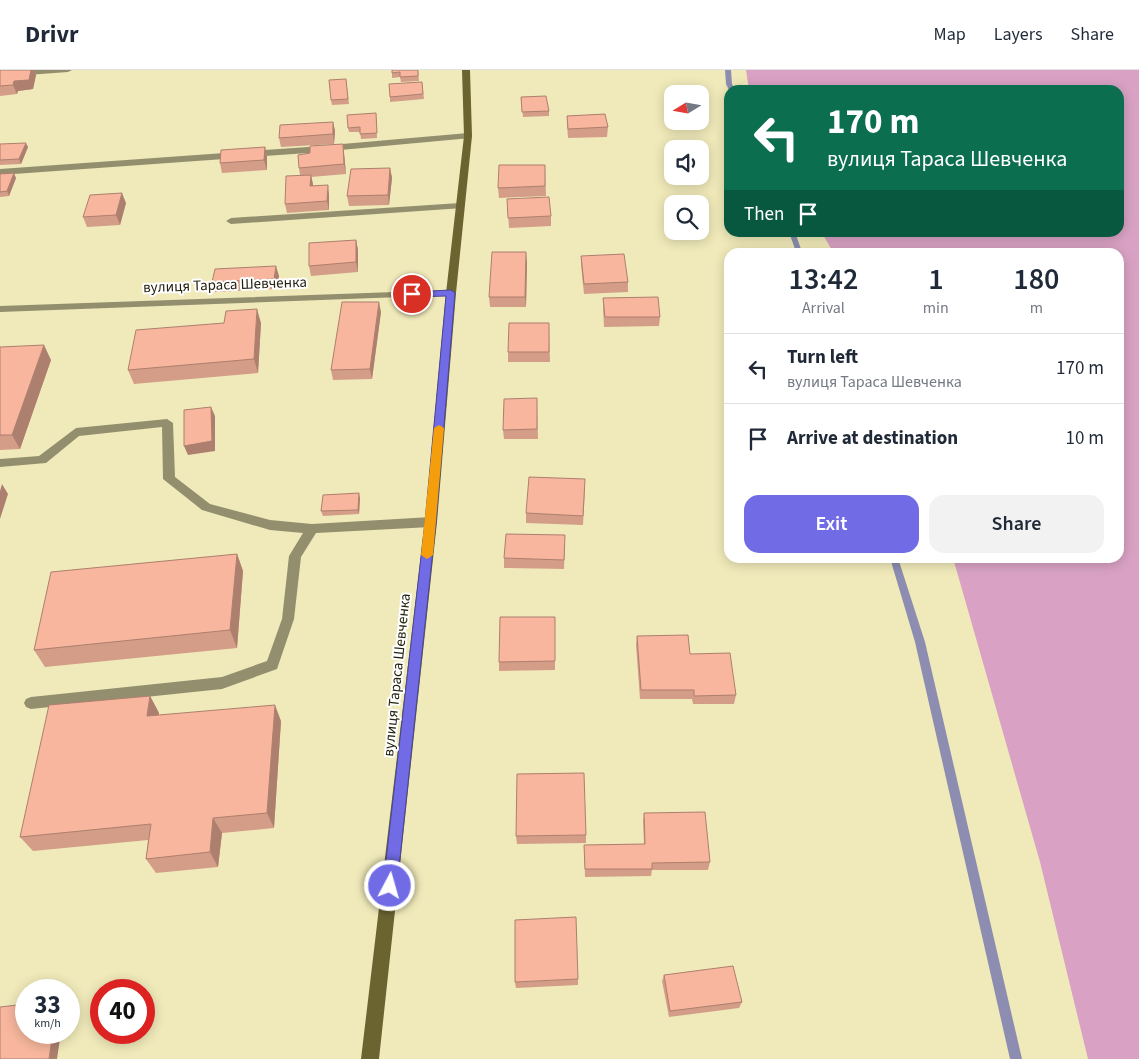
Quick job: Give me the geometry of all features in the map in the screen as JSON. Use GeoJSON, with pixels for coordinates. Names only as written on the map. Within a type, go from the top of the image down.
{"type":"FeatureCollection","features":[{"type":"Feature","properties":{"kind":"street"},"geometry":{"type":"LineString","coordinates":[[0,75],[68,70]]}},
{"type":"Feature","properties":{"kind":"street","name":"вулиця Тараса Шевченка"},"geometry":{"type":"LineString","coordinates":[[370,1059],[431,522],[451,293],[468,136],[466,70]]}},
{"type":"Feature","properties":{"kind":"street"},"geometry":{"type":"LineString","coordinates":[[0,172],[308,150],[468,136]]}},
{"type":"Feature","properties":{"kind":"street"},"geometry":{"type":"LineString","coordinates":[[231,220],[460,206]]}},
{"type":"Feature","properties":{"kind":"street","name":"вулиця Тараса Шевченка"},"geometry":{"type":"LineString","coordinates":[[0,309],[451,293]]}},
{"type":"Feature","properties":{"kind":"street"},"geometry":{"type":"LineString","coordinates":[[0,463],[42,460],[76,432],[167,423],[169,479],[206,507],[270,526],[312,529],[431,522]]}},
{"type":"Feature","properties":{"kind":"street"},"geometry":{"type":"LineString","coordinates":[[31,703],[222,683],[272,665],[288,619],[295,556],[312,529]]}},
{"type":"Feature","properties":{"kind":"shaded area"},"geometry":{"type":"Polygon","coordinates":[[[746,70],[1139,70],[1139,1059],[1088,1059],[1040,862],[954,563],[1124,563],[1124,248],[831,248],[824,237],[1124,237],[1124,85],[748,85],[746,70]]]}},
{"type":"Feature","properties":{"kind":"building"},"geometry":{"type":"Polygon","coordinates":[[[0,70],[31,70],[29,80],[14,81],[13,85],[0,86],[0,70]]]}},
{"type":"Feature","properties":{"kind":"building"},"geometry":{"type":"Polygon","coordinates":[[[392,70],[418,70],[418,76],[400,77],[400,72],[392,73],[392,70]]]}},
{"type":"Feature","properties":{"kind":"building"},"geometry":{"type":"Polygon","coordinates":[[[346,79],[348,99],[331,100],[329,80],[346,79]]]}},
{"type":"Feature","properties":{"kind":"building"},"geometry":{"type":"Polygon","coordinates":[[[422,82],[423,94],[390,97],[389,84],[422,82]]]}},
{"type":"Feature","properties":{"kind":"building"},"geometry":{"type":"Polygon","coordinates":[[[546,96],[549,111],[522,112],[521,97],[546,96]]]}},
{"type":"Feature","properties":{"kind":"building"},"geometry":{"type":"Polygon","coordinates":[[[376,113],[377,133],[360,134],[360,127],[348,128],[347,115],[376,113]]]}},
{"type":"Feature","properties":{"kind":"building"},"geometry":{"type":"Polygon","coordinates":[[[605,114],[608,127],[568,129],[567,116],[605,114]]]}},
{"type":"Feature","properties":{"kind":"building"},"geometry":{"type":"Polygon","coordinates":[[[333,122],[333,134],[279,138],[280,125],[333,122]]]}},
{"type":"Feature","properties":{"kind":"building"},"geometry":{"type":"Polygon","coordinates":[[[26,143],[19,159],[0,160],[0,144],[26,143]]]}},
{"type":"Feature","properties":{"kind":"building"},"geometry":{"type":"Polygon","coordinates":[[[343,144],[344,164],[299,168],[298,155],[310,153],[310,146],[343,144]]]}},
{"type":"Feature","properties":{"kind":"building"},"geometry":{"type":"Polygon","coordinates":[[[265,147],[264,160],[220,163],[221,150],[265,147]]]}},
{"type":"Feature","properties":{"kind":"building"},"geometry":{"type":"Polygon","coordinates":[[[499,165],[545,165],[545,186],[498,188],[499,165]]]}},
{"type":"Feature","properties":{"kind":"building"},"geometry":{"type":"Polygon","coordinates":[[[390,168],[388,195],[347,196],[351,169],[390,168]]]}},
{"type":"Feature","properties":{"kind":"building"},"geometry":{"type":"Polygon","coordinates":[[[14,173],[7,191],[0,192],[0,174],[14,173]]]}},
{"type":"Feature","properties":{"kind":"building"},"geometry":{"type":"Polygon","coordinates":[[[311,175],[310,186],[328,185],[327,201],[285,204],[286,176],[311,175]]]}},
{"type":"Feature","properties":{"kind":"building"},"geometry":{"type":"Polygon","coordinates":[[[122,193],[116,215],[83,217],[90,195],[122,193]]]}},
{"type":"Feature","properties":{"kind":"building"},"geometry":{"type":"Polygon","coordinates":[[[549,197],[551,216],[508,218],[507,199],[549,197]]]}},
{"type":"Feature","properties":{"kind":"building"},"geometry":{"type":"Polygon","coordinates":[[[356,240],[356,262],[309,266],[309,243],[356,240]]]}},
{"type":"Feature","properties":{"kind":"building"},"geometry":{"type":"Polygon","coordinates":[[[492,252],[526,252],[525,297],[489,297],[492,252]]]}},
{"type":"Feature","properties":{"kind":"building"},"geometry":{"type":"Polygon","coordinates":[[[624,254],[628,282],[584,284],[581,256],[624,254]]]}},
{"type":"Feature","properties":{"kind":"building"},"geometry":{"type":"Polygon","coordinates":[[[276,266],[274,279],[212,282],[215,269],[276,266]]]}},
{"type":"Feature","properties":{"kind":"building"},"geometry":{"type":"Polygon","coordinates":[[[658,297],[660,317],[605,317],[603,298],[658,297]]]}},
{"type":"Feature","properties":{"kind":"building"},"geometry":{"type":"Polygon","coordinates":[[[342,302],[379,302],[370,369],[331,370],[342,302]]]}},
{"type":"Feature","properties":{"kind":"building"},"geometry":{"type":"Polygon","coordinates":[[[257,309],[254,359],[128,370],[136,330],[224,323],[226,311],[257,309]]]}},
{"type":"Feature","properties":{"kind":"building"},"geometry":{"type":"Polygon","coordinates":[[[509,323],[549,323],[549,352],[508,352],[509,323]]]}},
{"type":"Feature","properties":{"kind":"building"},"geometry":{"type":"Polygon","coordinates":[[[44,345],[12,435],[0,435],[0,347],[44,345]]]}},
{"type":"Feature","properties":{"kind":"building"},"geometry":{"type":"Polygon","coordinates":[[[537,398],[537,429],[503,430],[504,399],[537,398]]]}},
{"type":"Feature","properties":{"kind":"building"},"geometry":{"type":"Polygon","coordinates":[[[211,407],[212,441],[184,446],[184,410],[211,407]]]}},
{"type":"Feature","properties":{"kind":"building"},"geometry":{"type":"Polygon","coordinates":[[[529,477],[585,479],[583,516],[526,513],[529,477]]]}},
{"type":"Feature","properties":{"kind":"building"},"geometry":{"type":"Polygon","coordinates":[[[359,493],[358,510],[321,511],[323,495],[359,493]]]}},
{"type":"Feature","properties":{"kind":"building"},"geometry":{"type":"Polygon","coordinates":[[[506,534],[565,535],[564,560],[504,558],[506,534]]]}},
{"type":"Feature","properties":{"kind":"building"},"geometry":{"type":"Polygon","coordinates":[[[237,554],[230,630],[34,650],[51,572],[237,554]]]}},
{"type":"Feature","properties":{"kind":"building"},"geometry":{"type":"Polygon","coordinates":[[[500,617],[555,617],[555,661],[499,662],[500,617]]]}},
{"type":"Feature","properties":{"kind":"building"},"geometry":{"type":"Polygon","coordinates":[[[688,635],[690,654],[730,653],[736,695],[694,696],[694,690],[641,690],[637,636],[688,635]]]}},
{"type":"Feature","properties":{"kind":"building"},"geometry":{"type":"Polygon","coordinates":[[[150,696],[147,716],[275,705],[267,813],[213,818],[210,852],[146,859],[151,824],[20,837],[49,705],[150,696]]]}},
{"type":"Feature","properties":{"kind":"building"},"geometry":{"type":"Polygon","coordinates":[[[584,773],[586,835],[516,836],[517,774],[584,773]]]}},
{"type":"Feature","properties":{"kind":"building"},"geometry":{"type":"Polygon","coordinates":[[[705,812],[710,862],[652,863],[652,869],[585,869],[584,845],[645,844],[644,813],[705,812]]]}},
{"type":"Feature","properties":{"kind":"building"},"geometry":{"type":"Polygon","coordinates":[[[576,917],[578,979],[515,982],[515,920],[576,917]]]}},
{"type":"Feature","properties":{"kind":"building"},"geometry":{"type":"Polygon","coordinates":[[[733,966],[742,1002],[670,1011],[664,975],[733,966]]]}},
{"type":"Feature","properties":{"kind":"building"},"geometry":{"type":"Polygon","coordinates":[[[15,1005],[15,1044],[51,1044],[49,1059],[0,1059],[0,1007],[15,1005]]]}},
{"type":"Feature","properties":{"kind":"waterway"},"geometry":{"type":"LineString","coordinates":[[728,70],[730,85]]}},
{"type":"Feature","properties":{"kind":"waterway"},"geometry":{"type":"LineString","coordinates":[[794,237],[798,248]]}},
{"type":"Feature","properties":{"kind":"waterway"},"geometry":{"type":"LineString","coordinates":[[896,563],[920,642],[1016,1059]]}},
{"type":"Feature","properties":{"kind":"slow traffic"},"geometry":{"type":"LineString","coordinates":[[427,555],[439,428]]}},
{"type":"Feature","properties":{"kind":"route"},"geometry":{"type":"LineString","coordinates":[[390,886],[431,522],[451,293],[412,294]]}}]}
